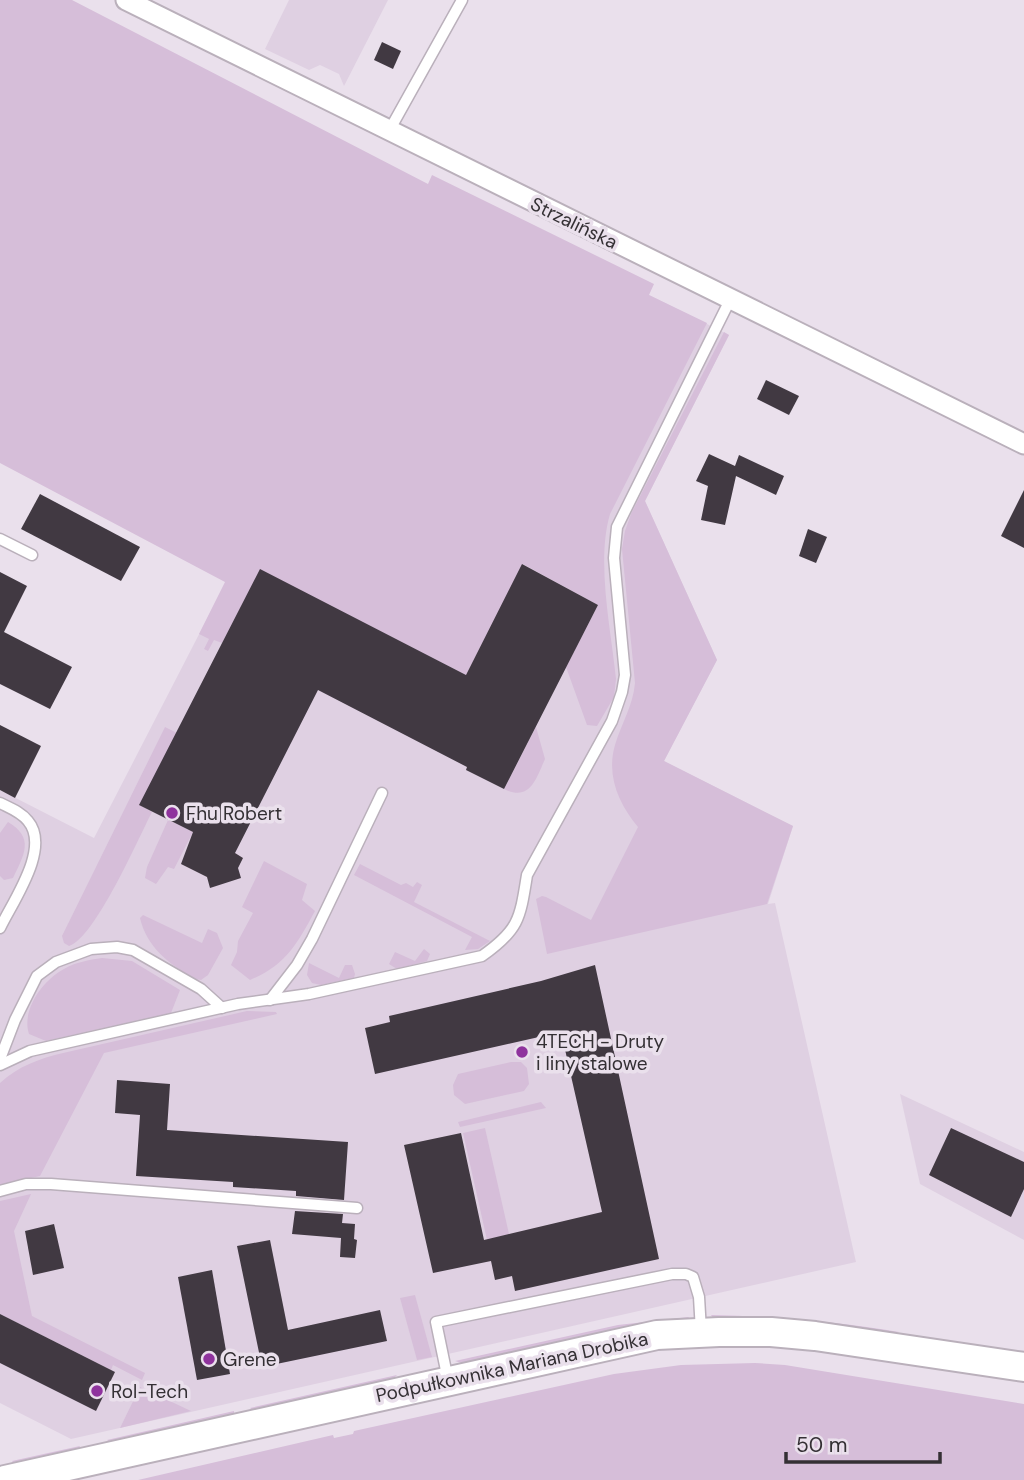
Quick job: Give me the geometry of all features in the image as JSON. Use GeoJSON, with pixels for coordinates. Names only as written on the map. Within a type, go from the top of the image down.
{"type":"FeatureCollection","features":[{"type":"Feature","properties":{"kind":"main road","name":"Podpułkownika Mariana Drobika"},"geometry":{"type":"LineString","coordinates":[[5,1480],[657,1335],[771,1332],[1024,1367]]}},
{"type":"Feature","properties":{"kind":"street","name":"Strzalińska"},"geometry":{"type":"LineString","coordinates":[[126,0],[1024,444]]}},
{"type":"Feature","properties":{"kind":"lane"},"geometry":{"type":"LineString","coordinates":[[389,131],[462,0]]}},
{"type":"Feature","properties":{"kind":"lane"},"geometry":{"type":"LineString","coordinates":[[0,1065],[30,1051],[222,1008],[309,994],[482,956],[505,941],[516,927],[527,875],[612,721],[622,692],[625,675],[614,558],[617,527],[730,300]]}},
{"type":"Feature","properties":{"kind":"lane"},"geometry":{"type":"LineString","coordinates":[[0,540],[32,555]]}},
{"type":"Feature","properties":{"kind":"lane"},"geometry":{"type":"LineString","coordinates":[[270,1000],[297,965],[312,939],[382,793]]}},
{"type":"Feature","properties":{"kind":"lane"},"geometry":{"type":"LineString","coordinates":[[0,803],[23,815],[30,823],[37,846],[0,928]]}},
{"type":"Feature","properties":{"kind":"lane"},"geometry":{"type":"LineString","coordinates":[[0,1059],[15,1020],[37,976],[56,962],[91,949],[117,947],[133,950],[201,989],[222,1008]]}},
{"type":"Feature","properties":{"kind":"lane"},"geometry":{"type":"LineString","coordinates":[[0,1191],[26,1184],[51,1184],[357,1208]]}},
{"type":"Feature","properties":{"kind":"lane"},"geometry":{"type":"LineString","coordinates":[[449,1380],[436,1322],[672,1274],[693,1277],[699,1297],[701,1332]]}},
{"type":"Feature","properties":{"kind":"shaded area"},"geometry":{"type":"Polygon","coordinates":[[[0,0],[72,0],[428,184],[432,175],[654,284],[649,295],[707,323],[610,514],[604,574],[616,679],[614,697],[597,726],[587,725],[566,667],[598,605],[523,564],[466,675],[260,570],[222,643],[214,640],[208,651],[204,649],[209,639],[199,634],[225,582],[0,463],[0,0]]]}},
{"type":"Feature","properties":{"kind":"shaded area"},"geometry":{"type":"Polygon","coordinates":[[[289,0],[388,0],[344,86],[339,74],[320,65],[309,70],[265,49],[289,0]]]}},
{"type":"Feature","properties":{"kind":"shaded area"},"geometry":{"type":"Polygon","coordinates":[[[649,295],[729,335],[645,501],[717,660],[664,761],[793,826],[768,904],[775,903],[856,1262],[71,1439],[0,1403],[0,790],[94,838],[243,549],[649,295]]]}},
{"type":"Feature","properties":{"kind":"shaded area"},"geometry":{"type":"Polygon","coordinates":[[[724,332],[729,335],[645,501],[717,660],[664,761],[793,826],[767,904],[547,954],[536,899],[546,897],[591,920],[638,827],[620,799],[612,768],[615,745],[635,683],[622,549],[625,531],[631,514],[724,332]]]}},
{"type":"Feature","properties":{"kind":"shaded area"},"geometry":{"type":"Polygon","coordinates":[[[165,727],[177,733],[140,805],[152,812],[103,907],[79,939],[69,946],[64,943],[62,936],[165,727]]]}},
{"type":"Feature","properties":{"kind":"shaded area"},"geometry":{"type":"Polygon","coordinates":[[[536,727],[545,759],[538,774],[531,786],[520,793],[504,789],[536,727]]]}},
{"type":"Feature","properties":{"kind":"shaded area"},"geometry":{"type":"Polygon","coordinates":[[[168,820],[193,832],[174,869],[168,867],[156,884],[145,878],[147,867],[168,820]]]}},
{"type":"Feature","properties":{"kind":"shaded area"},"geometry":{"type":"Polygon","coordinates":[[[8,822],[22,834],[25,847],[13,878],[4,880],[0,876],[0,833],[8,822]]]}},
{"type":"Feature","properties":{"kind":"shaded area"},"geometry":{"type":"Polygon","coordinates":[[[264,861],[307,884],[302,900],[315,911],[282,960],[250,980],[231,965],[237,952],[238,941],[253,913],[242,907],[264,861]]]}},
{"type":"Feature","properties":{"kind":"shaded area"},"geometry":{"type":"Polygon","coordinates":[[[360,864],[401,885],[406,883],[413,887],[417,882],[422,885],[414,902],[490,941],[478,949],[465,950],[472,937],[354,875],[360,864]]]}},
{"type":"Feature","properties":{"kind":"shaded area"},"geometry":{"type":"Polygon","coordinates":[[[143,915],[202,943],[208,929],[217,933],[223,948],[208,975],[201,980],[196,979],[161,954],[143,929],[140,918],[143,915]]]}},
{"type":"Feature","properties":{"kind":"shaded area"},"geometry":{"type":"Polygon","coordinates":[[[424,949],[430,954],[427,961],[397,969],[389,964],[395,952],[415,961],[424,949]]]}},
{"type":"Feature","properties":{"kind":"shaded area"},"geometry":{"type":"Polygon","coordinates":[[[102,958],[132,961],[180,990],[171,1013],[46,1041],[29,1034],[27,1025],[31,1006],[49,980],[73,965],[102,958]]]}},
{"type":"Feature","properties":{"kind":"shaded area"},"geometry":{"type":"Polygon","coordinates":[[[309,963],[339,978],[345,965],[352,965],[354,978],[321,985],[312,983],[307,975],[309,963]]]}},
{"type":"Feature","properties":{"kind":"shaded area"},"geometry":{"type":"Polygon","coordinates":[[[247,1011],[277,1014],[104,1053],[40,1176],[0,1185],[0,1083],[14,1072],[54,1055],[247,1011]]]}},
{"type":"Feature","properties":{"kind":"shaded area"},"geometry":{"type":"Polygon","coordinates":[[[521,1062],[527,1068],[529,1084],[524,1091],[465,1104],[454,1095],[453,1085],[458,1074],[521,1062]]]}},
{"type":"Feature","properties":{"kind":"shaded area"},"geometry":{"type":"Polygon","coordinates":[[[900,1094],[1024,1152],[1024,1240],[920,1184],[900,1094]]]}},
{"type":"Feature","properties":{"kind":"shaded area"},"geometry":{"type":"Polygon","coordinates":[[[541,1102],[546,1108],[460,1127],[458,1122],[541,1102]]]}},
{"type":"Feature","properties":{"kind":"shaded area"},"geometry":{"type":"Polygon","coordinates":[[[485,1128],[509,1234],[487,1240],[463,1133],[485,1128]]]}},
{"type":"Feature","properties":{"kind":"shaded area"},"geometry":{"type":"Polygon","coordinates":[[[31,1194],[14,1231],[32,1316],[145,1373],[142,1380],[113,1365],[111,1370],[0,1314],[0,1201],[31,1194]]]}},
{"type":"Feature","properties":{"kind":"shaded area"},"geometry":{"type":"Polygon","coordinates":[[[415,1295],[432,1357],[417,1360],[400,1298],[415,1295]]]}},
{"type":"Feature","properties":{"kind":"shaded area"},"geometry":{"type":"Polygon","coordinates":[[[711,1315],[805,1320],[899,1332],[890,1334],[714,1319],[711,1315]]]}},
{"type":"Feature","properties":{"kind":"shaded area"},"geometry":{"type":"Polygon","coordinates":[[[689,1317],[686,1321],[468,1365],[455,1361],[618,1325],[689,1317]]]}},
{"type":"Feature","properties":{"kind":"shaded area"},"geometry":{"type":"Polygon","coordinates":[[[681,1365],[785,1365],[1024,1404],[1024,1480],[138,1480],[614,1374],[681,1365]]]}},
{"type":"Feature","properties":{"kind":"shaded area"},"geometry":{"type":"Polygon","coordinates":[[[397,1375],[393,1379],[255,1412],[250,1408],[397,1375]]]}},
{"type":"Feature","properties":{"kind":"shaded area"},"geometry":{"type":"Polygon","coordinates":[[[140,1387],[191,1411],[120,1428],[140,1387]]]}},
{"type":"Feature","properties":{"kind":"shaded area"},"geometry":{"type":"Polygon","coordinates":[[[234,1411],[234,1417],[110,1442],[107,1440],[234,1411]]]}},
{"type":"Feature","properties":{"kind":"shaded area"},"geometry":{"type":"Polygon","coordinates":[[[80,1446],[78,1450],[15,1465],[12,1461],[80,1446]]]}},
{"type":"Feature","properties":{"kind":"building"},"geometry":{"type":"Polygon","coordinates":[[[382,42],[401,51],[393,69],[374,60],[382,42]]]}},
{"type":"Feature","properties":{"kind":"building"},"geometry":{"type":"Polygon","coordinates":[[[766,380],[799,396],[789,415],[757,399],[766,380]]]}},
{"type":"Feature","properties":{"kind":"building"},"geometry":{"type":"Polygon","coordinates":[[[709,454],[735,466],[739,455],[784,476],[776,495],[736,476],[725,525],[701,520],[708,486],[696,481],[709,454]]]}},
{"type":"Feature","properties":{"kind":"building"},"geometry":{"type":"Polygon","coordinates":[[[1024,490],[1024,548],[1001,536],[1024,490]]]}},
{"type":"Feature","properties":{"kind":"building"},"geometry":{"type":"Polygon","coordinates":[[[40,494],[140,547],[121,581],[21,529],[40,494]]]}},
{"type":"Feature","properties":{"kind":"building"},"geometry":{"type":"Polygon","coordinates":[[[808,529],[827,537],[816,563],[799,556],[808,529]]]}},
{"type":"Feature","properties":{"kind":"building"},"geometry":{"type":"Polygon","coordinates":[[[522,564],[598,605],[504,789],[318,690],[235,853],[243,858],[238,868],[241,878],[210,888],[207,877],[181,864],[193,832],[139,805],[260,569],[466,675],[522,564]]]}},
{"type":"Feature","properties":{"kind":"building"},"geometry":{"type":"Polygon","coordinates":[[[0,572],[27,586],[4,632],[72,667],[50,709],[0,684],[0,572]]]}},
{"type":"Feature","properties":{"kind":"building"},"geometry":{"type":"Polygon","coordinates":[[[0,725],[41,746],[15,798],[0,790],[0,725]]]}},
{"type":"Feature","properties":{"kind":"building"},"geometry":{"type":"Polygon","coordinates":[[[595,965],[659,1259],[515,1291],[512,1276],[495,1280],[491,1261],[433,1273],[404,1145],[461,1133],[484,1240],[602,1212],[561,1032],[375,1074],[365,1028],[390,1022],[389,1016],[541,981],[595,965]]]}},
{"type":"Feature","properties":{"kind":"building"},"geometry":{"type":"Polygon","coordinates":[[[117,1080],[170,1084],[167,1130],[348,1142],[344,1200],[296,1196],[296,1191],[233,1187],[233,1182],[136,1176],[140,1115],[115,1113],[117,1080]]]}},
{"type":"Feature","properties":{"kind":"building"},"geometry":{"type":"Polygon","coordinates":[[[951,1128],[1024,1162],[1024,1189],[1011,1217],[929,1175],[951,1128]]]}},
{"type":"Feature","properties":{"kind":"building"},"geometry":{"type":"Polygon","coordinates":[[[295,1211],[343,1214],[342,1223],[355,1224],[355,1258],[340,1257],[341,1238],[292,1234],[295,1211]]]}},
{"type":"Feature","properties":{"kind":"building"},"geometry":{"type":"Polygon","coordinates":[[[54,1224],[64,1268],[33,1275],[25,1231],[54,1224]]]}},
{"type":"Feature","properties":{"kind":"building"},"geometry":{"type":"Polygon","coordinates":[[[270,1240],[288,1330],[380,1310],[387,1341],[262,1367],[237,1246],[270,1240]]]}},
{"type":"Feature","properties":{"kind":"building"},"geometry":{"type":"Polygon","coordinates":[[[212,1270],[230,1374],[197,1380],[178,1277],[212,1270]]]}},
{"type":"Feature","properties":{"kind":"building"},"geometry":{"type":"Polygon","coordinates":[[[0,1314],[115,1372],[96,1411],[0,1363],[0,1314]]]}},
{"type":"Feature","properties":{"kind":"place","name":"Fhu Robert"},"geometry":{"type":"Point","coordinates":[172,813]}},
{"type":"Feature","properties":{"kind":"place","name":"4TECH - Druty i liny stalowe"},"geometry":{"type":"Point","coordinates":[522,1052]}},
{"type":"Feature","properties":{"kind":"place","name":"Grene"},"geometry":{"type":"Point","coordinates":[209,1359]}},
{"type":"Feature","properties":{"kind":"place","name":"Rol-Tech"},"geometry":{"type":"Point","coordinates":[97,1391]}}]}
